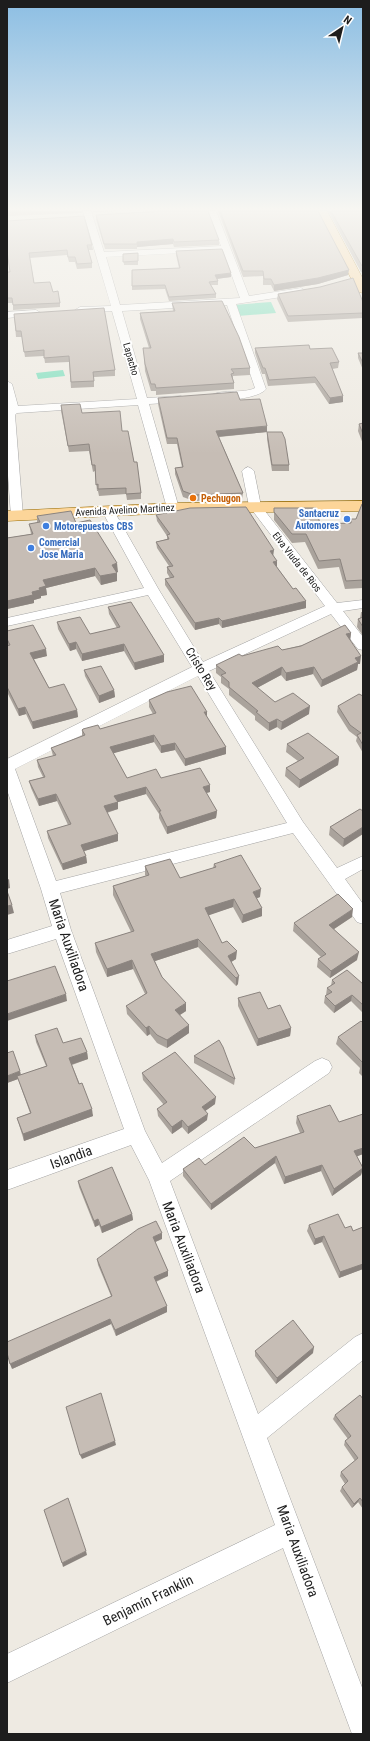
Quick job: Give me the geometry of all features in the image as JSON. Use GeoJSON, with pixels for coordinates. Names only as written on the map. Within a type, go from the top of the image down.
{"type":"FeatureCollection","features":[{"type":"Feature","properties":{"kind":"main road","name":"Avenida Avelino Martinez"},"geometry":{"type":"LineString","coordinates":[[12,516],[173,508],[363,506]]}},
{"type":"Feature","properties":{"kind":"street","name":"Lapacho"},"geometry":{"type":"LineString","coordinates":[[112,292],[173,508]]}},
{"type":"Feature","properties":{"kind":"street"},"geometry":{"type":"LineString","coordinates":[[242,292],[245,299]]}},
{"type":"Feature","properties":{"kind":"street"},"geometry":{"type":"LineString","coordinates":[[69,311],[230,302],[292,292]]}},
{"type":"Feature","properties":{"kind":"street"},"geometry":{"type":"LineString","coordinates":[[205,397],[252,394],[261,390],[230,302]]}},
{"type":"Feature","properties":{"kind":"street"},"geometry":{"type":"LineString","coordinates":[[7,315],[46,312]]}},
{"type":"Feature","properties":{"kind":"street"},"geometry":{"type":"LineString","coordinates":[[7,384],[14,410]]}},
{"type":"Feature","properties":{"kind":"street"},"geometry":{"type":"LineString","coordinates":[[12,516],[9,414],[14,410],[190,398]]}},
{"type":"Feature","properties":{"kind":"street","name":"Elva Viuda de Rios"},"geometry":{"type":"LineString","coordinates":[[248,471],[254,506],[363,646]]}},
{"type":"Feature","properties":{"kind":"street","name":"Cristo Rey"},"geometry":{"type":"LineString","coordinates":[[108,511],[152,590],[297,826],[335,876],[363,917]]}},
{"type":"Feature","properties":{"kind":"street"},"geometry":{"type":"LineString","coordinates":[[7,622],[152,590]]}},
{"type":"Feature","properties":{"kind":"street"},"geometry":{"type":"LineString","coordinates":[[7,767],[200,669],[333,608],[363,604]]}},
{"type":"Feature","properties":{"kind":"street","name":"Maria Auxiliadora"},"geometry":{"type":"LineString","coordinates":[[7,767],[50,889],[62,930],[136,1134],[158,1177],[363,1727]]}},
{"type":"Feature","properties":{"kind":"street"},"geometry":{"type":"LineString","coordinates":[[50,889],[297,826]]}},
{"type":"Feature","properties":{"kind":"street"},"geometry":{"type":"LineString","coordinates":[[335,876],[363,862]]}},
{"type":"Feature","properties":{"kind":"street"},"geometry":{"type":"LineString","coordinates":[[7,947],[62,930]]}},
{"type":"Feature","properties":{"kind":"street"},"geometry":{"type":"LineString","coordinates":[[158,1177],[322,1067]]}},
{"type":"Feature","properties":{"kind":"street","name":"Islandia"},"geometry":{"type":"LineString","coordinates":[[7,1180],[136,1134]]}},
{"type":"Feature","properties":{"kind":"street"},"geometry":{"type":"LineString","coordinates":[[254,1433],[363,1345]]}},
{"type":"Feature","properties":{"kind":"street","name":"Benjamín Franklin"},"geometry":{"type":"LineString","coordinates":[[7,1669],[290,1531]]}},
{"type":"Feature","properties":{"kind":"green space"},"geometry":{"type":"Polygon","coordinates":[[[271,302],[276,313],[238,316],[233,305],[271,302]]]}},
{"type":"Feature","properties":{"kind":"green space"},"geometry":{"type":"Polygon","coordinates":[[[63,370],[65,376],[38,379],[36,373],[63,370]]]}},
{"type":"Feature","properties":{"kind":"building"},"geometry":{"type":"Polygon","coordinates":[[[7,292],[58,292],[60,303],[13,305],[12,298],[7,298],[7,292]]]}},
{"type":"Feature","properties":{"kind":"building"},"geometry":{"type":"Polygon","coordinates":[[[167,292],[215,292],[216,294],[169,297],[167,292]]]}},
{"type":"Feature","properties":{"kind":"building"},"geometry":{"type":"Polygon","coordinates":[[[289,292],[359,292],[363,302],[363,313],[288,316],[278,294],[289,292]]]}},
{"type":"Feature","properties":{"kind":"building"},"geometry":{"type":"Polygon","coordinates":[[[222,301],[239,337],[250,368],[231,369],[234,373],[231,374],[234,383],[156,388],[155,384],[151,384],[145,364],[143,348],[151,348],[140,313],[175,311],[172,303],[222,301]]]}},
{"type":"Feature","properties":{"kind":"building"},"geometry":{"type":"Polygon","coordinates":[[[104,308],[115,370],[93,372],[94,381],[71,382],[69,356],[44,358],[44,350],[24,352],[21,331],[16,331],[14,314],[104,308]]]}},
{"type":"Feature","properties":{"kind":"building"},"geometry":{"type":"Polygon","coordinates":[[[309,345],[310,349],[332,348],[339,362],[330,363],[343,396],[330,398],[315,377],[269,380],[255,348],[309,345]]]}},
{"type":"Feature","properties":{"kind":"building"},"geometry":{"type":"Polygon","coordinates":[[[358,353],[363,353],[363,363],[358,353]]]}},
{"type":"Feature","properties":{"kind":"building"},"geometry":{"type":"Polygon","coordinates":[[[237,392],[240,400],[260,399],[267,426],[216,431],[243,493],[194,495],[183,491],[175,468],[183,467],[177,438],[167,438],[158,398],[237,392]]]}},
{"type":"Feature","properties":{"kind":"building"},"geometry":{"type":"Polygon","coordinates":[[[80,404],[82,413],[120,411],[122,431],[128,431],[134,462],[137,462],[141,493],[126,494],[126,488],[98,489],[98,484],[96,485],[95,465],[92,465],[89,444],[68,446],[61,405],[80,404]]]}},
{"type":"Feature","properties":{"kind":"building"},"geometry":{"type":"Polygon","coordinates":[[[363,423],[363,434],[359,424],[363,423]]]}},
{"type":"Feature","properties":{"kind":"building"},"geometry":{"type":"Polygon","coordinates":[[[267,432],[282,432],[285,439],[289,465],[272,465],[267,432]]]}},
{"type":"Feature","properties":{"kind":"building"},"geometry":{"type":"Polygon","coordinates":[[[362,504],[363,580],[346,581],[340,559],[319,561],[306,534],[292,534],[274,512],[274,508],[316,508],[320,524],[351,523],[351,519],[356,519],[362,504]]]}},
{"type":"Feature","properties":{"kind":"building"},"geometry":{"type":"Polygon","coordinates":[[[246,507],[274,550],[270,551],[277,561],[273,562],[293,589],[296,588],[306,601],[222,621],[219,618],[195,623],[165,579],[174,577],[167,567],[173,566],[156,542],[169,539],[167,535],[170,534],[156,515],[190,508],[246,507]]]}},
{"type":"Feature","properties":{"kind":"building"},"geometry":{"type":"Polygon","coordinates":[[[71,511],[76,523],[90,520],[117,563],[112,565],[117,573],[100,576],[95,568],[43,580],[46,586],[39,588],[40,590],[32,592],[33,595],[7,601],[7,538],[33,534],[29,524],[40,522],[37,516],[71,511]]]}},
{"type":"Feature","properties":{"kind":"building"},"geometry":{"type":"Polygon","coordinates":[[[131,602],[164,655],[134,663],[124,644],[82,654],[76,642],[69,644],[57,622],[80,617],[90,634],[120,627],[108,607],[131,602]]]}},
{"type":"Feature","properties":{"kind":"building"},"geometry":{"type":"Polygon","coordinates":[[[363,617],[363,627],[358,619],[363,617]]]}},
{"type":"Feature","properties":{"kind":"building"},"geometry":{"type":"Polygon","coordinates":[[[33,625],[46,649],[30,653],[49,688],[64,684],[77,710],[32,722],[25,707],[18,709],[7,687],[7,646],[10,645],[7,639],[7,631],[33,625]]]}},
{"type":"Feature","properties":{"kind":"building"},"geometry":{"type":"Polygon","coordinates":[[[345,625],[351,633],[346,634],[361,656],[355,658],[358,662],[322,680],[314,667],[286,673],[282,667],[252,683],[275,702],[293,693],[310,706],[282,722],[277,719],[269,723],[256,712],[258,711],[229,687],[229,682],[221,675],[226,673],[216,665],[239,654],[242,656],[278,646],[282,650],[301,646],[345,625]]]}},
{"type":"Feature","properties":{"kind":"building"},"geometry":{"type":"Polygon","coordinates":[[[101,666],[114,690],[99,696],[84,670],[101,666]]]}},
{"type":"Feature","properties":{"kind":"building"},"geometry":{"type":"Polygon","coordinates":[[[191,686],[207,712],[204,712],[226,747],[185,759],[175,743],[161,746],[154,735],[110,747],[127,778],[156,769],[161,778],[200,768],[210,785],[203,787],[217,811],[167,827],[159,811],[161,811],[146,787],[114,796],[118,802],[104,806],[118,834],[81,845],[86,856],[62,864],[47,831],[71,824],[56,794],[38,799],[29,781],[45,777],[37,760],[56,755],[51,748],[85,735],[82,730],[83,729],[98,725],[100,729],[156,713],[149,700],[167,692],[191,686]]]}},
{"type":"Feature","properties":{"kind":"building"},"geometry":{"type":"Polygon","coordinates":[[[359,694],[363,696],[363,745],[357,735],[361,733],[350,725],[338,706],[359,694]]]}},
{"type":"Feature","properties":{"kind":"building"},"geometry":{"type":"Polygon","coordinates":[[[308,733],[339,757],[300,780],[286,768],[304,758],[287,744],[308,733]]]}},
{"type":"Feature","properties":{"kind":"building"},"geometry":{"type":"Polygon","coordinates":[[[360,809],[363,811],[363,827],[344,839],[330,827],[360,809]]]}},
{"type":"Feature","properties":{"kind":"building"},"geometry":{"type":"Polygon","coordinates":[[[241,855],[261,889],[253,892],[262,908],[243,915],[234,899],[205,908],[222,943],[227,941],[237,951],[228,956],[239,976],[236,978],[198,939],[151,954],[162,977],[186,1003],[175,1010],[189,1025],[167,1040],[157,1035],[149,1026],[146,1028],[126,1006],[147,993],[132,960],[107,969],[95,943],[134,931],[113,886],[149,875],[145,866],[170,859],[180,878],[216,867],[214,864],[241,855]]]}},
{"type":"Feature","properties":{"kind":"building"},"geometry":{"type":"Polygon","coordinates":[[[7,891],[12,905],[7,906],[7,891]]]}},
{"type":"Feature","properties":{"kind":"building"},"geometry":{"type":"Polygon","coordinates":[[[338,894],[353,909],[329,925],[359,952],[331,971],[318,959],[326,954],[294,923],[338,894]]]}},
{"type":"Feature","properties":{"kind":"building"},"geometry":{"type":"Polygon","coordinates":[[[55,966],[66,994],[7,1014],[7,981],[55,966]]]}},
{"type":"Feature","properties":{"kind":"building"},"geometry":{"type":"Polygon","coordinates":[[[347,970],[363,984],[363,1005],[352,995],[335,1006],[325,996],[332,992],[327,988],[335,983],[332,980],[347,970]]]}},
{"type":"Feature","properties":{"kind":"building"},"geometry":{"type":"Polygon","coordinates":[[[260,992],[268,1009],[280,1005],[291,1028],[258,1039],[238,998],[260,992]]]}},
{"type":"Feature","properties":{"kind":"building"},"geometry":{"type":"Polygon","coordinates":[[[361,1021],[363,1023],[363,1063],[338,1037],[361,1021]]]}},
{"type":"Feature","properties":{"kind":"building"},"geometry":{"type":"Polygon","coordinates":[[[57,1028],[63,1043],[81,1038],[87,1052],[69,1058],[79,1084],[82,1083],[92,1109],[23,1134],[17,1118],[31,1113],[17,1076],[47,1066],[35,1035],[57,1028]]]}},
{"type":"Feature","properties":{"kind":"building"},"geometry":{"type":"Polygon","coordinates":[[[219,1040],[223,1047],[235,1079],[194,1056],[219,1040]]]}},
{"type":"Feature","properties":{"kind":"building"},"geometry":{"type":"Polygon","coordinates":[[[13,1051],[20,1071],[7,1076],[7,1053],[13,1051]]]}},
{"type":"Feature","properties":{"kind":"building"},"geometry":{"type":"Polygon","coordinates":[[[175,1052],[216,1097],[202,1107],[208,1114],[188,1127],[182,1120],[172,1127],[157,1109],[167,1102],[142,1073],[175,1052]]]}},
{"type":"Feature","properties":{"kind":"building"},"geometry":{"type":"Polygon","coordinates":[[[330,1105],[339,1122],[363,1114],[363,1148],[354,1151],[363,1168],[334,1189],[322,1165],[285,1177],[276,1156],[211,1204],[183,1169],[199,1158],[205,1165],[244,1137],[255,1148],[304,1132],[297,1116],[330,1105]]]}},
{"type":"Feature","properties":{"kind":"building"},"geometry":{"type":"Polygon","coordinates":[[[112,1167],[132,1214],[101,1227],[98,1219],[94,1221],[78,1181],[112,1167]]]}},
{"type":"Feature","properties":{"kind":"building"},"geometry":{"type":"Polygon","coordinates":[[[338,1214],[345,1228],[351,1226],[353,1231],[363,1227],[363,1264],[340,1272],[324,1236],[315,1239],[309,1225],[338,1214]]]}},
{"type":"Feature","properties":{"kind":"building"},"geometry":{"type":"Polygon","coordinates":[[[156,1221],[162,1233],[153,1237],[168,1271],[154,1277],[167,1306],[115,1330],[110,1319],[10,1364],[7,1353],[7,1342],[112,1296],[97,1259],[138,1229],[156,1221]]]}},
{"type":"Feature","properties":{"kind":"building"},"geometry":{"type":"Polygon","coordinates":[[[293,1320],[314,1347],[277,1378],[255,1351],[293,1320]]]}},
{"type":"Feature","properties":{"kind":"building"},"geometry":{"type":"Polygon","coordinates":[[[101,1393],[115,1441],[80,1455],[66,1407],[101,1393]]]}},
{"type":"Feature","properties":{"kind":"building"},"geometry":{"type":"Polygon","coordinates":[[[360,1395],[363,1399],[363,1502],[360,1498],[354,1504],[342,1487],[348,1481],[341,1472],[358,1458],[345,1441],[351,1436],[335,1415],[360,1395]]]}},
{"type":"Feature","properties":{"kind":"building"},"geometry":{"type":"Polygon","coordinates":[[[68,1498],[86,1551],[62,1563],[44,1510],[68,1498]]]}},
{"type":"Feature","properties":{"kind":"place","name":"Pechugon"},"geometry":{"type":"Point","coordinates":[193,498]}},
{"type":"Feature","properties":{"kind":"place","name":"Santacruz Automores"},"geometry":{"type":"Point","coordinates":[347,519]}},
{"type":"Feature","properties":{"kind":"place","name":"Motorepuestos CBS"},"geometry":{"type":"Point","coordinates":[46,526]}},
{"type":"Feature","properties":{"kind":"place","name":"Comercial Jose Maria"},"geometry":{"type":"Point","coordinates":[31,548]}}]}
